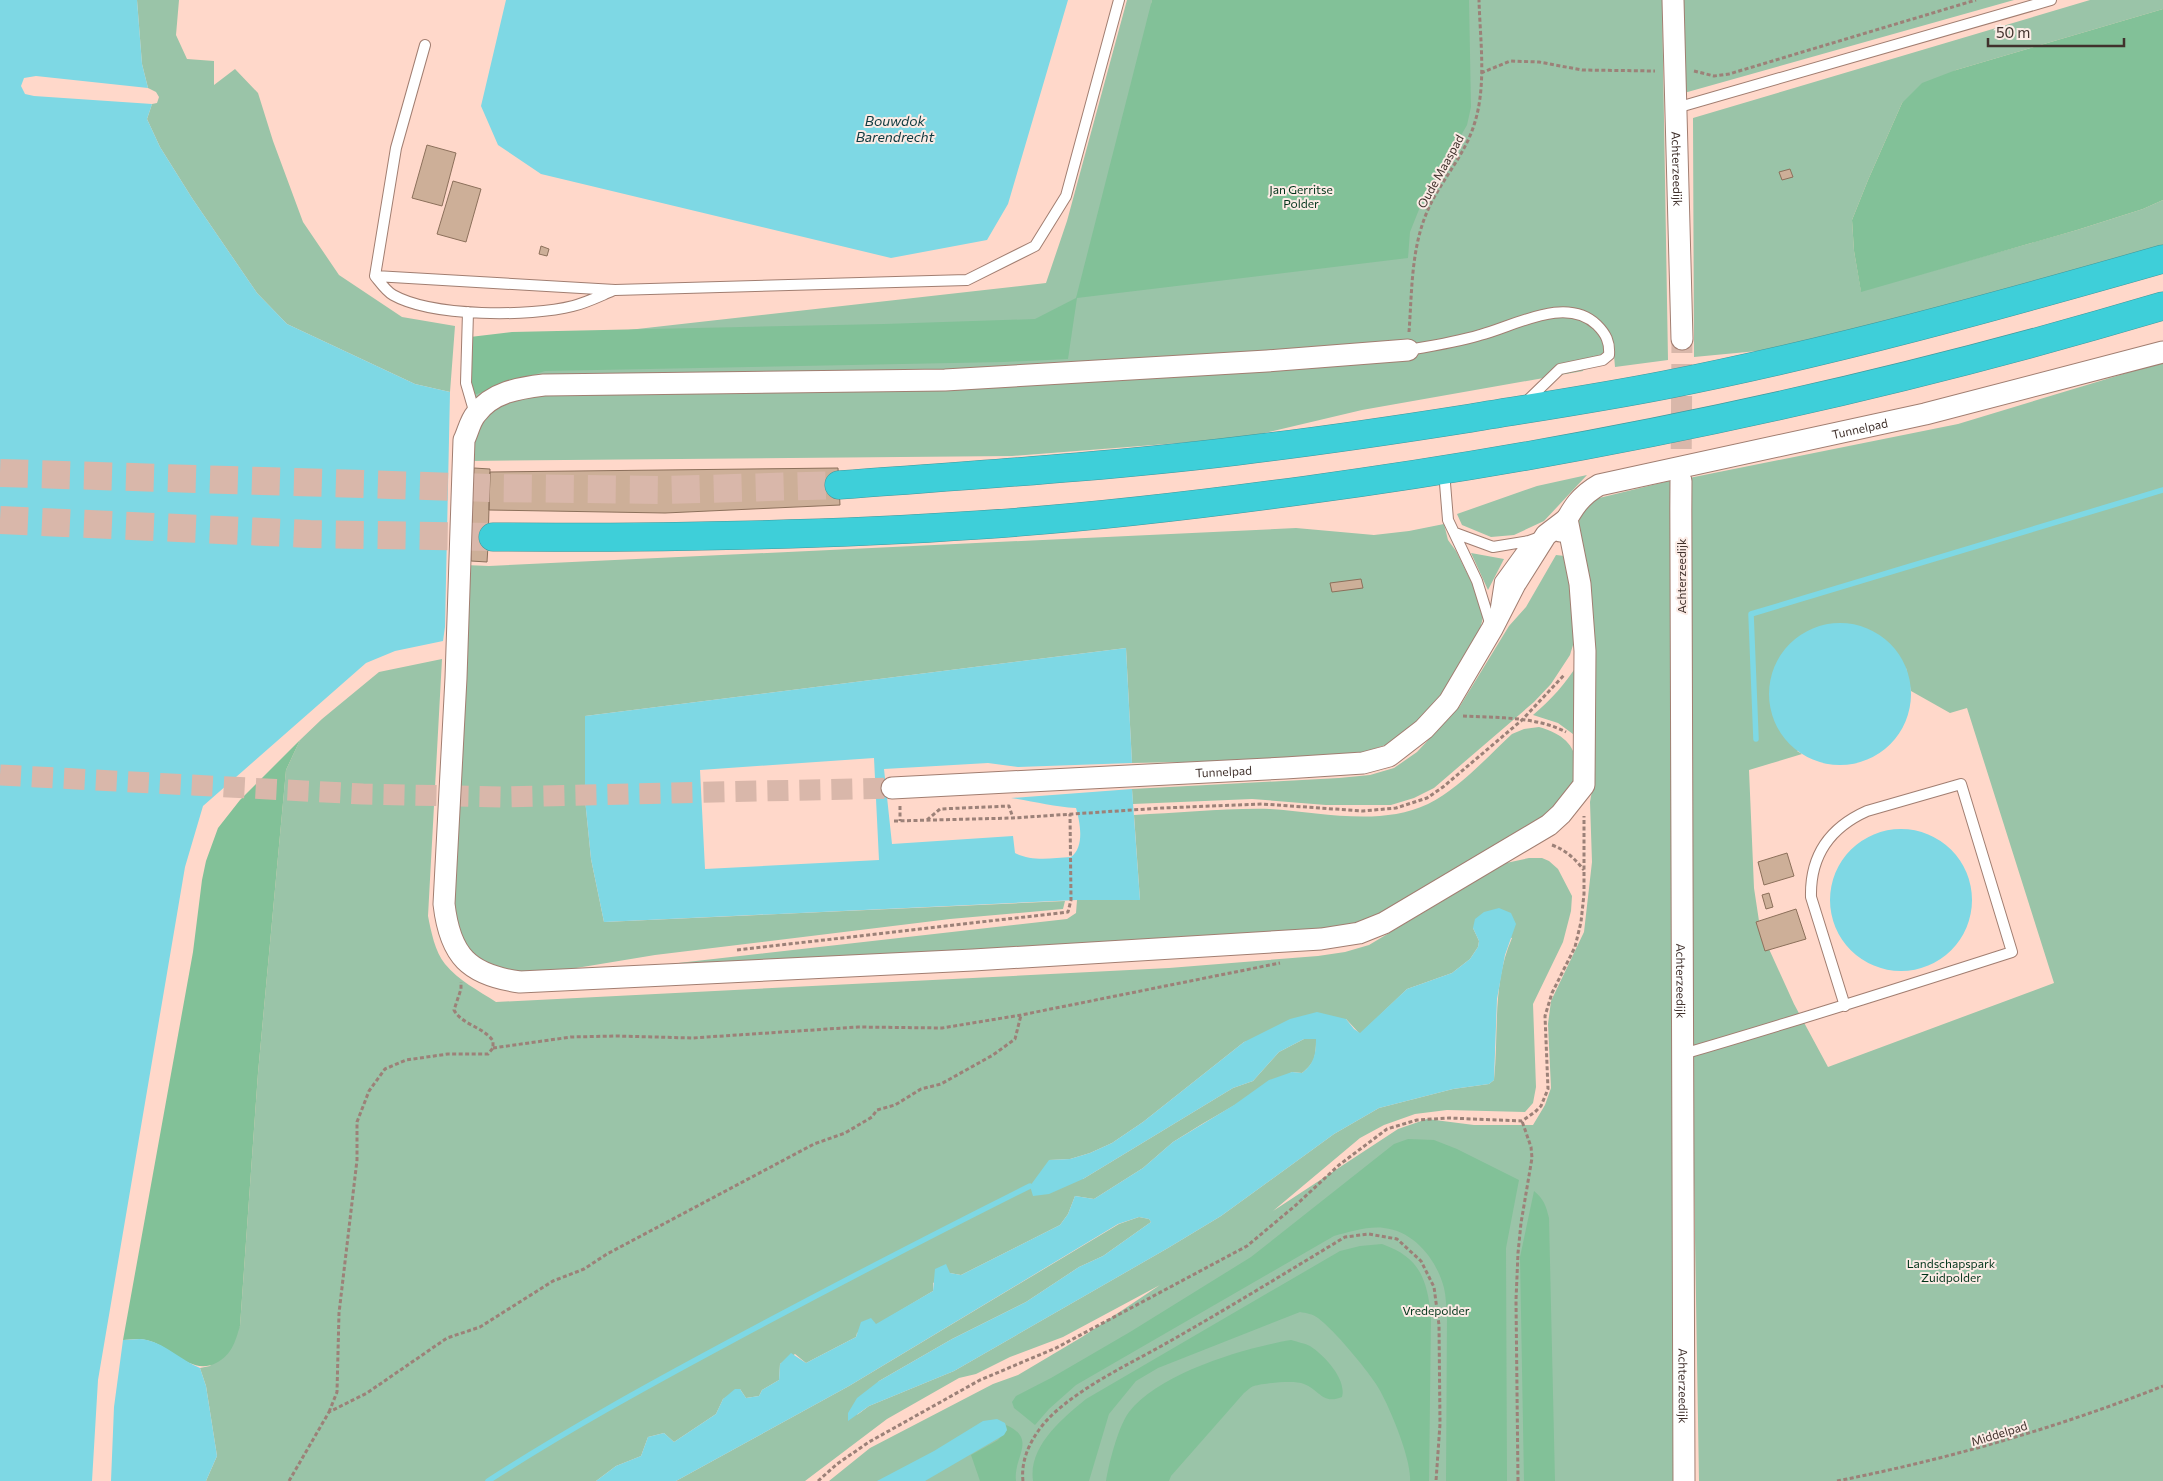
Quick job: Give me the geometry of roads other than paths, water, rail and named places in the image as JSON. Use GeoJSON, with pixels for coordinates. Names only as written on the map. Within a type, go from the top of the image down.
{"type":"FeatureCollection","features":[{"type":"Feature","properties":{"kind":"highway"},"geometry":{"type":"LineString","coordinates":[[839,485],[1077,467],[1237,451],[1518,411],[1685,381],[1850,344],[2003,305],[2163,259]]}},
{"type":"Feature","properties":{"kind":"highway"},"geometry":{"type":"LineString","coordinates":[[493,537],[794,534],[979,525],[1218,502],[1444,471],[1553,452],[1712,420],[1936,368],[2163,306]]}},
{"type":"Feature","properties":{"kind":"street","name":"Achterzeedijk"},"geometry":{"type":"LineString","coordinates":[[1673,0],[1682,338]]}},
{"type":"Feature","properties":{"kind":"street"},"geometry":{"type":"LineString","coordinates":[[1408,350],[1267,361],[945,380],[544,385],[516,388],[492,398],[475,414],[464,440],[456,678],[444,904],[446,923],[454,943],[464,959],[476,970],[495,979],[520,982],[963,960],[1321,939],[1359,933],[1384,923],[1549,825],[1561,814],[1584,785],[1585,651],[1580,584],[1567,519]]}},
{"type":"Feature","properties":{"kind":"street","name":"Tunnelpad"},"geometry":{"type":"LineString","coordinates":[[1492,630],[1522,597],[1578,500],[1586,492],[1599,485],[1925,414],[2163,352]]}},
{"type":"Feature","properties":{"kind":"street","name":"Achterzeedijk"},"geometry":{"type":"LineString","coordinates":[[1681,480],[1679,746],[1683,1054],[1684,1481]]}},
{"type":"Feature","properties":{"kind":"street","name":"Tunnelpad"},"geometry":{"type":"LineString","coordinates":[[892,788],[1285,768],[1363,762],[1389,756],[1424,729],[1449,702],[1492,630],[1538,538],[1567,519]]}},
{"type":"Feature","properties":{"kind":"lane"},"geometry":{"type":"LineString","coordinates":[[375,276],[615,290],[967,280],[1035,246],[1066,196],[1119,0]]}},
{"type":"Feature","properties":{"kind":"lane"},"geometry":{"type":"LineString","coordinates":[[1676,108],[2051,0]]}},
{"type":"Feature","properties":{"kind":"lane"},"geometry":{"type":"LineString","coordinates":[[375,276],[396,148],[425,45]]}},
{"type":"Feature","properties":{"kind":"lane"},"geometry":{"type":"LineString","coordinates":[[375,276],[391,294],[410,303],[468,312],[522,314],[574,306],[615,290]]}},
{"type":"Feature","properties":{"kind":"lane"},"geometry":{"type":"LineString","coordinates":[[1408,350],[1460,341],[1556,311],[1576,312],[1592,320],[1604,332],[1610,345],[1609,355],[1604,360],[1560,369],[1518,411]]}},
{"type":"Feature","properties":{"kind":"lane"},"geometry":{"type":"LineString","coordinates":[[468,312],[466,383],[475,414]]}},
{"type":"Feature","properties":{"kind":"lane"},"geometry":{"type":"LineString","coordinates":[[1444,471],[1448,520],[1477,581],[1492,630]]}},
{"type":"Feature","properties":{"kind":"lane"},"geometry":{"type":"LineString","coordinates":[[1455,533],[1492,547],[1538,538]]}},
{"type":"Feature","properties":{"kind":"lane"},"geometry":{"type":"LineString","coordinates":[[1683,1054],[1846,1006],[2012,952],[1961,784],[1867,811],[1852,818],[1830,835],[1823,846],[1815,863],[1810,882],[1811,897],[1846,1006]]}},
{"type":"Feature","properties":{"kind":"water"},"geometry":{"type":"Polygon","coordinates":[[[0,0],[137,0],[142,64],[148,88],[36,76],[24,78],[21,86],[25,94],[152,104],[147,119],[160,147],[192,198],[257,293],[287,324],[415,384],[450,392],[445,627],[443,641],[395,651],[366,663],[203,806],[185,867],[98,1380],[92,1481],[0,1481],[0,0]]]}},
{"type":"Feature","properties":{"kind":"water","name":"Bouwdok Barendrecht"},"geometry":{"type":"Polygon","coordinates":[[[506,0],[1068,0],[1008,204],[987,240],[891,258],[541,174],[498,145],[481,106],[506,0]]]}},
{"type":"Feature","properties":{"kind":"water"},"geometry":{"type":"Polygon","coordinates":[[[1840,623],[1867,629],[1879,635],[1890,644],[1899,655],[1905,667],[1911,694],[1905,721],[1899,733],[1890,744],[1879,753],[1867,759],[1840,765],[1813,759],[1801,753],[1790,744],[1781,733],[1775,721],[1769,694],[1775,667],[1781,655],[1790,644],[1801,635],[1813,629],[1840,623]]]}},
{"type":"Feature","properties":{"kind":"water"},"geometry":{"type":"Polygon","coordinates":[[[1126,648],[1132,763],[1018,767],[988,763],[884,769],[892,844],[1013,836],[1015,853],[1029,858],[1071,857],[1075,853],[1080,841],[1079,820],[1076,808],[1011,798],[1132,789],[1140,900],[1077,900],[604,922],[591,859],[585,799],[585,716],[1126,648]],[[874,758],[700,770],[705,869],[879,860],[874,758]]]}},
{"type":"Feature","properties":{"kind":"water"},"geometry":{"type":"Polygon","coordinates":[[[1901,829],[1928,835],[1940,841],[1951,850],[1960,861],[1966,873],[1972,900],[1966,927],[1960,939],[1951,950],[1940,959],[1928,965],[1901,971],[1874,965],[1862,959],[1851,950],[1842,939],[1836,927],[1830,900],[1836,873],[1842,861],[1851,850],[1862,841],[1874,835],[1901,829]]]}},
{"type":"Feature","properties":{"kind":"water"},"geometry":{"type":"Polygon","coordinates":[[[1499,908],[1511,913],[1516,924],[1505,955],[1497,999],[1494,1080],[1489,1084],[1453,1089],[1379,1108],[1334,1134],[1221,1216],[1168,1248],[954,1371],[869,1406],[848,1421],[848,1413],[857,1398],[879,1381],[952,1339],[1026,1302],[1079,1267],[1103,1256],[1151,1222],[1149,1219],[1139,1217],[1118,1224],[849,1386],[676,1481],[596,1481],[616,1466],[641,1456],[648,1437],[664,1433],[674,1442],[716,1414],[723,1399],[735,1389],[740,1389],[746,1398],[759,1396],[762,1390],[779,1380],[780,1364],[791,1353],[806,1363],[856,1337],[861,1322],[871,1318],[876,1324],[933,1291],[935,1269],[946,1264],[950,1273],[961,1275],[1060,1225],[1068,1214],[1075,1196],[1094,1199],[1143,1168],[1173,1142],[1234,1105],[1269,1080],[1292,1072],[1302,1073],[1314,1058],[1316,1039],[1304,1039],[1279,1052],[1253,1081],[1233,1088],[1083,1179],[1049,1194],[1033,1196],[1030,1186],[1049,1160],[1070,1159],[1090,1153],[1112,1143],[1143,1122],[1244,1042],[1290,1019],[1317,1012],[1346,1019],[1360,1033],[1407,989],[1452,973],[1470,959],[1478,947],[1479,941],[1473,928],[1475,919],[1484,912],[1499,908]]]}},
{"type":"Feature","properties":{"kind":"water"},"geometry":{"type":"Polygon","coordinates":[[[141,1339],[154,1342],[200,1368],[206,1386],[217,1456],[206,1481],[111,1481],[114,1407],[123,1340],[141,1339]]]}},
{"type":"Feature","properties":{"kind":"water"},"geometry":{"type":"Polygon","coordinates":[[[997,1419],[1005,1423],[1007,1430],[1004,1435],[925,1481],[877,1481],[934,1451],[983,1421],[997,1419]]]}},
{"type":"Feature","properties":{"kind":"waterway"},"geometry":{"type":"LineString","coordinates":[[1756,739],[1751,614],[2163,490]]}},
{"type":"Feature","properties":{"kind":"waterway"},"geometry":{"type":"LineString","coordinates":[[488,1481],[578,1426],[670,1374],[1030,1186]]}},
{"type":"Feature","properties":{"kind":"tunnel"},"geometry":{"type":"LineString","coordinates":[[1681,481],[1682,339]]}},
{"type":"Feature","properties":{"kind":"tunnel"},"geometry":{"type":"LineString","coordinates":[[0,473],[491,488],[667,490],[839,485]]}},
{"type":"Feature","properties":{"kind":"tunnel"},"geometry":{"type":"LineString","coordinates":[[0,520],[310,534],[493,537]]}},
{"type":"Feature","properties":{"kind":"tunnel"},"geometry":{"type":"LineString","coordinates":[[0,775],[363,794],[501,797],[892,788]]}},
{"type":"Feature","properties":{"kind":"park label","name":"Jan Gerritse Polder"},"geometry":{"type":"Point","coordinates":[1301,196]}},
{"type":"Feature","properties":{"kind":"park label","name":"Landschapspark Zuidpolder"},"geometry":{"type":"Point","coordinates":[1951,1270]}},
{"type":"Feature","properties":{"kind":"park label","name":"Vredepolder"},"geometry":{"type":"Point","coordinates":[1436,1310]}}]}
